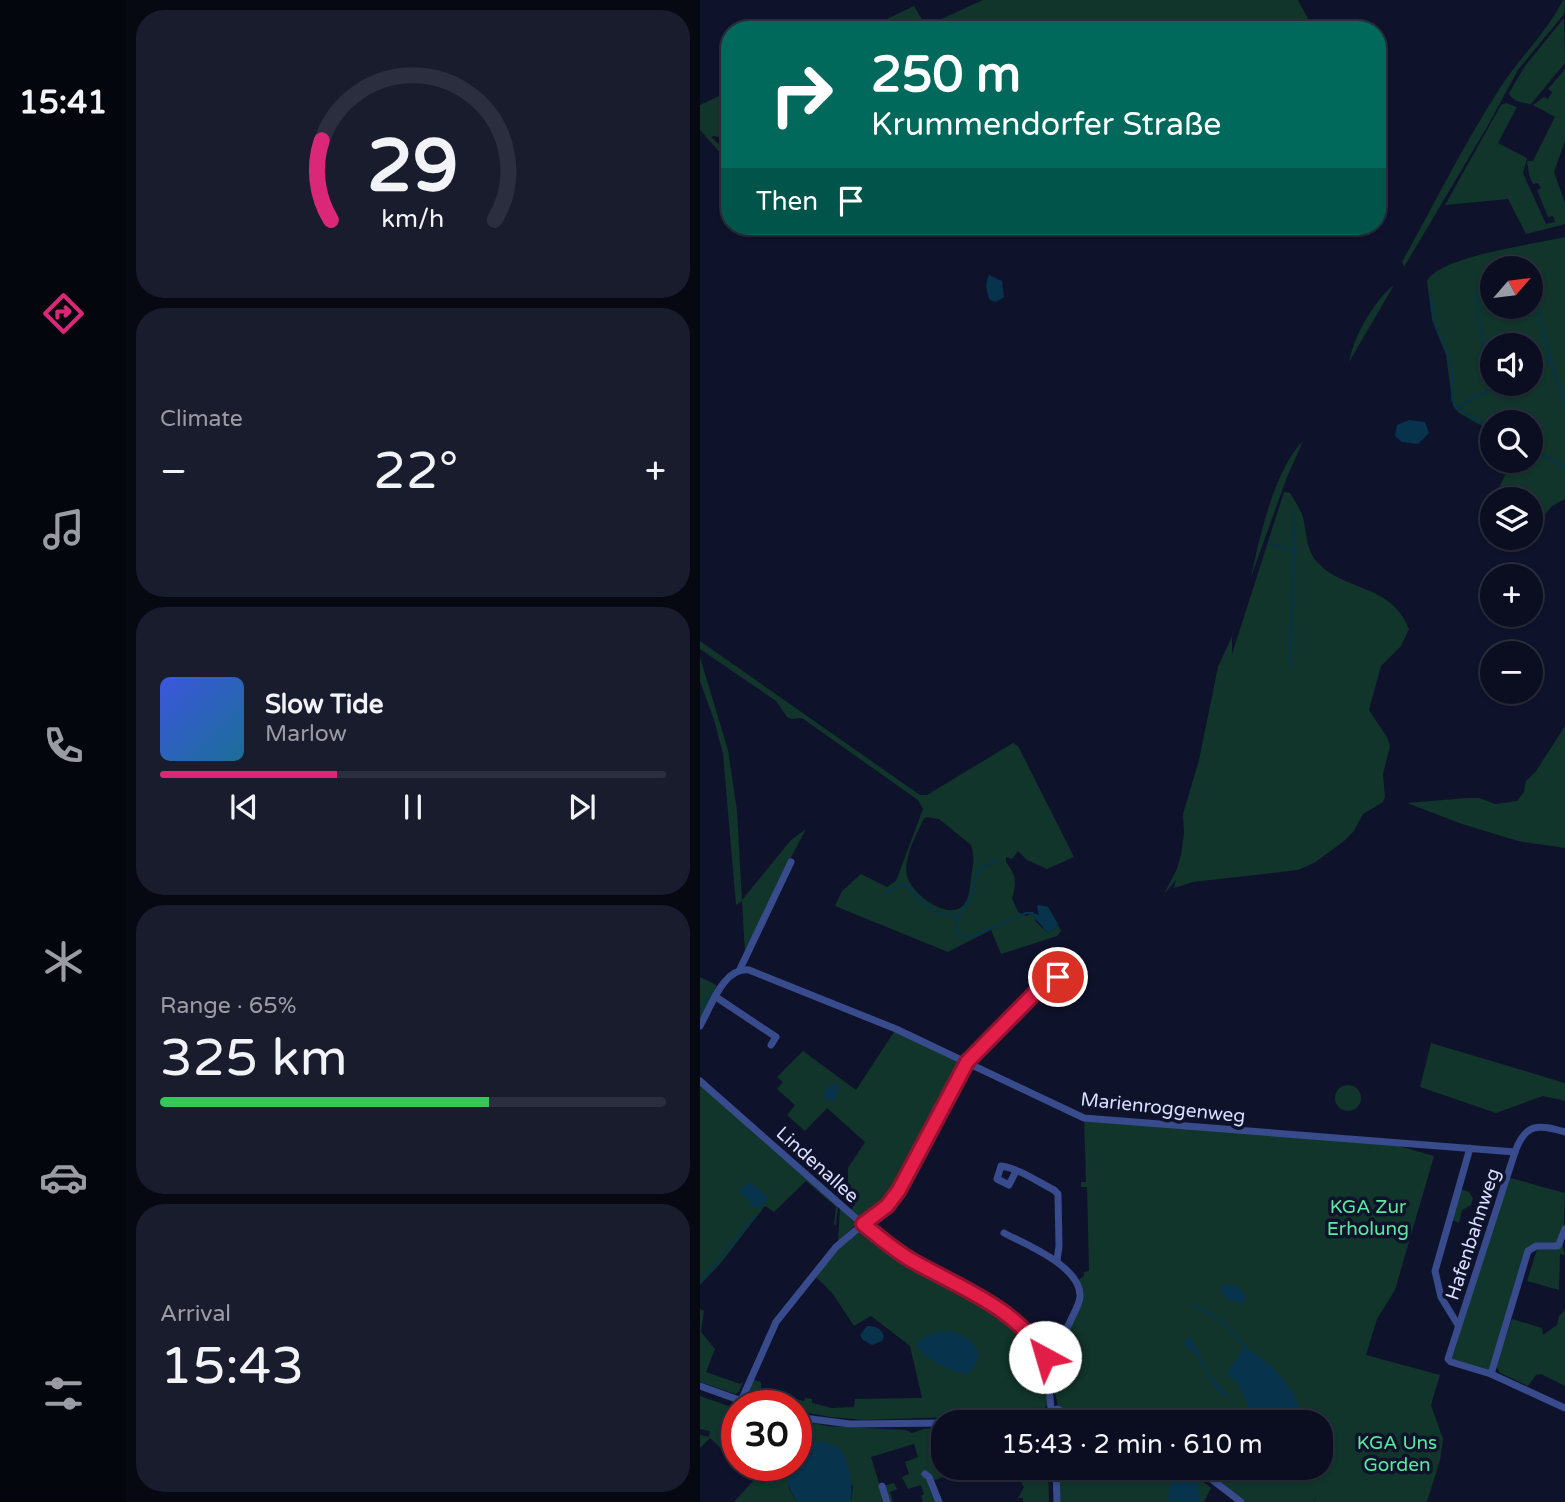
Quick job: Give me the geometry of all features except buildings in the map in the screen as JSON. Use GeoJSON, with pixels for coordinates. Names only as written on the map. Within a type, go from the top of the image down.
{"type":"FeatureCollection","features":[{"type":"Feature","properties":{"kind":"street"},"geometry":{"type":"LineString","coordinates":[[700,1027],[729,976],[740,969],[791,862]]}},
{"type":"Feature","properties":{"kind":"street"},"geometry":{"type":"LineString","coordinates":[[746,1390],[776,1322],[824,1260],[887,1206],[899,1190],[967,1062],[1039,989],[1077,964]]}},
{"type":"Feature","properties":{"kind":"street","name":"Marienroggenweg"},"geometry":{"type":"LineString","coordinates":[[740,969],[749,970],[896,1029],[1084,1118],[1361,1140]]}},
{"type":"Feature","properties":{"kind":"street"},"geometry":{"type":"LineString","coordinates":[[716,997],[776,1037],[771,1045]]}},
{"type":"Feature","properties":{"kind":"street","name":"Lindenallee"},"geometry":{"type":"LineString","coordinates":[[700,1080],[863,1224],[909,1259],[993,1305],[1033,1338],[1045,1357]]}},
{"type":"Feature","properties":{"kind":"street","name":"Hafenbahnweg"},"geometry":{"type":"LineString","coordinates":[[1565,1132],[1544,1126],[1530,1129],[1520,1138],[1448,1360],[1491,1374],[1565,1408]]}},
{"type":"Feature","properties":{"kind":"street","name":"Hafenbahnweg"},"geometry":{"type":"LineString","coordinates":[[1361,1140],[1515,1152]]}},
{"type":"Feature","properties":{"kind":"street","name":"Hafenbahnweg"},"geometry":{"type":"LineString","coordinates":[[1458,1325],[1441,1297],[1435,1271],[1470,1148]]}},
{"type":"Feature","properties":{"kind":"street"},"geometry":{"type":"LineString","coordinates":[[1016,1171],[1054,1189],[1058,1194],[1057,1261]]}},
{"type":"Feature","properties":{"kind":"street"},"geometry":{"type":"LineString","coordinates":[[1491,1374],[1528,1251],[1536,1246],[1558,1246],[1565,1229]]}},
{"type":"Feature","properties":{"kind":"street"},"geometry":{"type":"LineString","coordinates":[[1004,1233],[1057,1261],[1077,1282],[1079,1303],[1057,1346],[1045,1357],[1051,1409],[1057,1410]]}},
{"type":"Feature","properties":{"kind":"street"},"geometry":{"type":"LineString","coordinates":[[700,1386],[721,1394]]}},
{"type":"Feature","properties":{"kind":"street"},"geometry":{"type":"LineString","coordinates":[[812,1419],[850,1424],[931,1423]]}},
{"type":"Feature","properties":{"kind":"street"},"geometry":{"type":"LineString","coordinates":[[925,1474],[939,1502]]}},
{"type":"Feature","properties":{"kind":"street"},"geometry":{"type":"LineString","coordinates":[[1056,1480],[1057,1502]]}},
{"type":"Feature","properties":{"kind":"street"},"geometry":{"type":"LineString","coordinates":[[1213,1480],[1241,1502]]}},
{"type":"Feature","properties":{"kind":"street"},"geometry":{"type":"LineString","coordinates":[[882,1486],[887,1502]]}},
{"type":"Feature","properties":{"kind":"green space"},"geometry":{"type":"Polygon","coordinates":[[[983,0],[1298,0],[1309,21],[937,21],[983,0]]]}},
{"type":"Feature","properties":{"kind":"green space"},"geometry":{"type":"Polygon","coordinates":[[[1563,0],[1564,14],[1518,70],[1404,267],[1402,262],[1487,109],[1563,0]]]}},
{"type":"Feature","properties":{"kind":"green space"},"geometry":{"type":"Polygon","coordinates":[[[914,6],[923,21],[883,21],[914,6]]]}},
{"type":"Feature","properties":{"kind":"green space"},"geometry":{"type":"Polygon","coordinates":[[[1564,18],[1565,63],[1531,104],[1515,100],[1509,93],[1525,66],[1564,18]]]}},
{"type":"Feature","properties":{"kind":"green space"},"geometry":{"type":"Polygon","coordinates":[[[1565,69],[1565,141],[1554,172],[1565,203],[1565,224],[1526,234],[1508,199],[1445,205],[1501,105],[1506,103],[1517,107],[1498,143],[1527,158],[1523,173],[1546,224],[1555,222],[1553,216],[1548,217],[1537,190],[1541,188],[1538,183],[1533,184],[1527,161],[1533,161],[1555,117],[1533,105],[1544,97],[1548,99],[1552,92],[1548,89],[1565,69]]]}},
{"type":"Feature","properties":{"kind":"green space"},"geometry":{"type":"Polygon","coordinates":[[[721,95],[721,138],[711,137],[721,146],[721,154],[700,130],[700,105],[721,95]]]}},
{"type":"Feature","properties":{"kind":"green space"},"geometry":{"type":"Polygon","coordinates":[[[1565,237],[1565,499],[1552,506],[1543,517],[1543,487],[1500,487],[1506,473],[1543,473],[1543,410],[1480,410],[1480,425],[1459,413],[1453,406],[1446,355],[1432,320],[1427,281],[1435,272],[1450,265],[1469,258],[1565,237]]]}},
{"type":"Feature","properties":{"kind":"green space"},"geometry":{"type":"Polygon","coordinates":[[[1394,285],[1349,362],[1366,320],[1379,300],[1394,285]]]}},
{"type":"Feature","properties":{"kind":"green space"},"geometry":{"type":"Polygon","coordinates":[[[1303,441],[1251,577],[1276,486],[1293,453],[1303,441]]]}},
{"type":"Feature","properties":{"kind":"green space"},"geometry":{"type":"Polygon","coordinates":[[[1284,492],[1290,493],[1301,512],[1310,552],[1318,563],[1341,579],[1380,596],[1401,614],[1409,629],[1401,646],[1381,666],[1369,710],[1390,746],[1383,774],[1385,797],[1383,802],[1363,814],[1354,831],[1343,842],[1314,863],[1298,870],[1193,882],[1174,888],[1176,880],[1164,894],[1181,855],[1183,814],[1199,760],[1218,667],[1232,636],[1232,654],[1284,492]]]}},
{"type":"Feature","properties":{"kind":"green space"},"geometry":{"type":"Polygon","coordinates":[[[700,641],[920,795],[927,795],[1013,743],[1018,746],[1074,857],[1047,869],[1027,860],[1018,851],[1012,859],[1006,857],[1015,879],[1012,898],[1018,912],[1026,916],[1033,913],[1036,922],[1048,933],[1058,924],[1061,931],[1057,936],[1001,954],[991,930],[948,952],[835,906],[842,891],[861,874],[887,887],[896,881],[923,809],[918,800],[802,718],[787,717],[776,701],[700,649],[700,641]],[[926,817],[923,820],[908,855],[907,876],[916,891],[932,904],[951,910],[959,909],[968,897],[973,853],[971,845],[939,819],[926,817]]]}},
{"type":"Feature","properties":{"kind":"green space"},"geometry":{"type":"Polygon","coordinates":[[[700,657],[728,750],[737,811],[742,900],[791,840],[806,829],[745,954],[742,901],[736,905],[723,754],[700,681],[700,657]]]}},
{"type":"Feature","properties":{"kind":"green space"},"geometry":{"type":"Polygon","coordinates":[[[1565,726],[1565,848],[1518,841],[1407,803],[1467,798],[1479,798],[1495,804],[1517,801],[1524,792],[1526,781],[1536,771],[1565,726]]]}},
{"type":"Feature","properties":{"kind":"green space"},"geometry":{"type":"Polygon","coordinates":[[[700,977],[716,985],[717,992],[700,1023],[700,977]]]}},
{"type":"Feature","properties":{"kind":"green space"},"geometry":{"type":"Polygon","coordinates":[[[896,1029],[967,1062],[899,1190],[863,1224],[849,1213],[855,1204],[854,1193],[848,1189],[848,1168],[865,1142],[827,1108],[805,1131],[787,1115],[795,1105],[777,1089],[783,1082],[777,1077],[803,1051],[856,1090],[896,1029]]]}},
{"type":"Feature","properties":{"kind":"green space"},"geometry":{"type":"Polygon","coordinates":[[[1431,1043],[1565,1083],[1565,1101],[1543,1096],[1496,1113],[1420,1087],[1431,1043]]]}},
{"type":"Feature","properties":{"kind":"green space"},"geometry":{"type":"Polygon","coordinates":[[[700,1084],[838,1205],[836,1226],[836,1207],[806,1181],[774,1212],[765,1206],[720,1264],[700,1285],[700,1084]]]}},
{"type":"Feature","properties":{"kind":"green space"},"geometry":{"type":"Polygon","coordinates":[[[1348,1085],[1357,1089],[1361,1098],[1357,1107],[1348,1111],[1339,1107],[1335,1098],[1339,1089],[1348,1085]]]}},
{"type":"Feature","properties":{"kind":"green space"},"geometry":{"type":"Polygon","coordinates":[[[1084,1118],[1385,1142],[1434,1156],[1395,1290],[1377,1319],[1366,1355],[1440,1375],[1431,1405],[1443,1439],[1440,1460],[1427,1502],[1314,1502],[1317,1496],[1313,1502],[1246,1502],[1218,1480],[1333,1480],[1333,1410],[1064,1410],[1058,1406],[1047,1357],[1079,1303],[1077,1281],[1084,1276],[1084,1272],[1089,1271],[1087,1187],[1081,1187],[1081,1182],[1086,1182],[1084,1118]]]}},
{"type":"Feature","properties":{"kind":"green space"},"geometry":{"type":"Polygon","coordinates":[[[1507,1177],[1565,1193],[1565,1255],[1560,1254],[1559,1290],[1527,1281],[1537,1249],[1531,1248],[1491,1374],[1451,1362],[1507,1177]]]}},
{"type":"Feature","properties":{"kind":"green space"},"geometry":{"type":"Polygon","coordinates":[[[1458,1188],[1469,1192],[1473,1198],[1471,1205],[1462,1210],[1459,1223],[1452,1220],[1458,1188]]]}},
{"type":"Feature","properties":{"kind":"green space"},"geometry":{"type":"Polygon","coordinates":[[[840,1207],[856,1224],[838,1242],[840,1207]]]}},
{"type":"Feature","properties":{"kind":"green space"},"geometry":{"type":"Polygon","coordinates":[[[863,1229],[909,1259],[983,1299],[1041,1350],[1051,1404],[1044,1410],[931,1410],[931,1418],[865,1420],[812,1414],[812,1403],[832,1408],[854,1407],[855,1399],[922,1398],[910,1346],[871,1316],[854,1326],[833,1294],[814,1275],[834,1251],[863,1229]]]}},
{"type":"Feature","properties":{"kind":"green space"},"geometry":{"type":"Polygon","coordinates":[[[700,1309],[704,1311],[701,1332],[715,1349],[706,1372],[740,1384],[743,1381],[740,1390],[723,1390],[700,1382],[700,1309]]]}},
{"type":"Feature","properties":{"kind":"green space"},"geometry":{"type":"Polygon","coordinates":[[[1565,1310],[1565,1386],[1541,1374],[1536,1375],[1528,1386],[1500,1373],[1496,1366],[1512,1319],[1542,1328],[1543,1335],[1557,1325],[1559,1316],[1565,1310]]]}},
{"type":"Feature","properties":{"kind":"green space"},"geometry":{"type":"Polygon","coordinates":[[[751,1379],[761,1382],[761,1390],[749,1390],[751,1379]]]}},
{"type":"Feature","properties":{"kind":"green space"},"geometry":{"type":"Polygon","coordinates":[[[700,1396],[721,1403],[721,1449],[710,1438],[700,1448],[700,1435],[709,1437],[710,1431],[700,1429],[700,1396]]]}},
{"type":"Feature","properties":{"kind":"green space"},"geometry":{"type":"Polygon","coordinates":[[[812,1423],[906,1430],[912,1433],[931,1428],[930,1476],[939,1502],[923,1502],[921,1485],[908,1489],[902,1477],[909,1474],[905,1462],[918,1457],[914,1444],[871,1457],[879,1483],[882,1486],[894,1483],[897,1489],[890,1492],[893,1502],[851,1502],[853,1487],[828,1443],[814,1444],[812,1423]]]}},
{"type":"Feature","properties":{"kind":"green space"},"geometry":{"type":"Polygon","coordinates":[[[1020,1480],[1048,1480],[1049,1502],[1023,1502],[1023,1498],[1018,1498],[1024,1487],[1020,1480]]]}},
{"type":"Feature","properties":{"kind":"green space"},"geometry":{"type":"Polygon","coordinates":[[[1060,1480],[1201,1480],[1211,1488],[1204,1502],[1060,1502],[1060,1480]]]}},
{"type":"Feature","properties":{"kind":"green space"},"geometry":{"type":"Polygon","coordinates":[[[753,1481],[787,1481],[797,1502],[734,1502],[753,1481]]]}},
{"type":"Feature","properties":{"kind":"water"},"geometry":{"type":"Polygon","coordinates":[[[989,275],[1002,281],[1004,297],[996,302],[990,300],[988,294],[989,275]]]}},
{"type":"Feature","properties":{"kind":"water"},"geometry":{"type":"Polygon","coordinates":[[[1409,420],[1425,422],[1429,433],[1418,444],[1402,442],[1395,436],[1397,425],[1409,420]]]}},
{"type":"Feature","properties":{"kind":"water"},"geometry":{"type":"Polygon","coordinates":[[[1039,905],[1048,907],[1058,924],[1048,933],[1034,917],[1033,913],[1039,915],[1039,905]]]}},
{"type":"Feature","properties":{"kind":"water"},"geometry":{"type":"Polygon","coordinates":[[[836,1083],[840,1086],[834,1102],[824,1098],[824,1091],[836,1083]]]}},
{"type":"Feature","properties":{"kind":"water"},"geometry":{"type":"Polygon","coordinates":[[[750,1182],[767,1196],[767,1200],[759,1208],[740,1192],[741,1188],[750,1182]]]}},
{"type":"Feature","properties":{"kind":"water"},"geometry":{"type":"Polygon","coordinates":[[[1224,1284],[1237,1286],[1245,1294],[1245,1302],[1242,1304],[1227,1299],[1220,1290],[1224,1284]]]}},
{"type":"Feature","properties":{"kind":"water"},"geometry":{"type":"Polygon","coordinates":[[[867,1326],[880,1330],[884,1337],[882,1341],[872,1345],[863,1340],[860,1335],[867,1326]]]}},
{"type":"Feature","properties":{"kind":"water"},"geometry":{"type":"Polygon","coordinates":[[[951,1331],[971,1342],[979,1354],[975,1367],[967,1374],[940,1365],[917,1348],[917,1343],[928,1335],[951,1331]]]}},
{"type":"Feature","properties":{"kind":"water"},"geometry":{"type":"Polygon","coordinates":[[[1189,1338],[1209,1374],[1230,1398],[1222,1394],[1192,1350],[1184,1345],[1189,1338]]]}},
{"type":"Feature","properties":{"kind":"water"},"geometry":{"type":"Polygon","coordinates":[[[1244,1347],[1268,1363],[1282,1377],[1300,1410],[1250,1410],[1235,1380],[1226,1375],[1244,1347]]]}},
{"type":"Feature","properties":{"kind":"water"},"geometry":{"type":"Polygon","coordinates":[[[812,1442],[829,1443],[842,1452],[851,1477],[851,1502],[797,1502],[786,1481],[812,1481],[812,1442]]]}},
{"type":"Feature","properties":{"kind":"water"},"geometry":{"type":"Polygon","coordinates":[[[1177,1480],[1196,1480],[1201,1502],[1170,1502],[1170,1485],[1177,1480]]]}},
{"type":"Feature","properties":{"kind":"waterway"},"geometry":{"type":"LineString","coordinates":[[1475,292],[1481,333]]}},
{"type":"Feature","properties":{"kind":"waterway"},"geometry":{"type":"LineString","coordinates":[[1431,296],[1436,327],[1448,354],[1453,376],[1452,399],[1456,407],[1480,421]]}},
{"type":"Feature","properties":{"kind":"waterway"},"geometry":{"type":"LineString","coordinates":[[1540,319],[1551,361],[1543,365]]}},
{"type":"Feature","properties":{"kind":"waterway"},"geometry":{"type":"LineString","coordinates":[[1551,362],[1565,406]]}},
{"type":"Feature","properties":{"kind":"waterway"},"geometry":{"type":"LineString","coordinates":[[1457,407],[1480,395]]}},
{"type":"Feature","properties":{"kind":"waterway"},"geometry":{"type":"LineString","coordinates":[[1543,455],[1565,467]]}},
{"type":"Feature","properties":{"kind":"waterway"},"geometry":{"type":"LineString","coordinates":[[1290,668],[1295,511]]}},
{"type":"Feature","properties":{"kind":"waterway"},"geometry":{"type":"LineString","coordinates":[[1269,543],[1295,551]]}},
{"type":"Feature","properties":{"kind":"waterway"},"geometry":{"type":"LineString","coordinates":[[957,916],[974,889],[978,869],[996,861]]}},
{"type":"Feature","properties":{"kind":"waterway"},"geometry":{"type":"LineString","coordinates":[[887,893],[905,885],[932,910],[957,916],[956,931],[968,938],[1026,913],[1033,913]]}},
{"type":"Feature","properties":{"kind":"waterway"},"geometry":{"type":"LineString","coordinates":[[700,1010],[712,992]]}},
{"type":"Feature","properties":{"kind":"waterway"},"geometry":{"type":"LineString","coordinates":[[700,1282],[754,1217]]}},
{"type":"Feature","properties":{"kind":"waterway"},"geometry":{"type":"LineString","coordinates":[[1193,1305],[1222,1321],[1246,1347]]}},
{"type":"Feature","properties":{"kind":"route"},"geometry":{"type":"LineString","coordinates":[[1045,1357],[1033,1338],[993,1305],[909,1259],[863,1224],[887,1206],[899,1190],[967,1062],[1039,989],[1058,977]]}},
{"type":"Feature","properties":{"kind":"park label","name":"KGA Zur Erholung"},"geometry":{"type":"Point","coordinates":[1368,1217]}},
{"type":"Feature","properties":{"kind":"park label","name":"KGA Uns Gorden"},"geometry":{"type":"Point","coordinates":[1397,1453]}}]}
